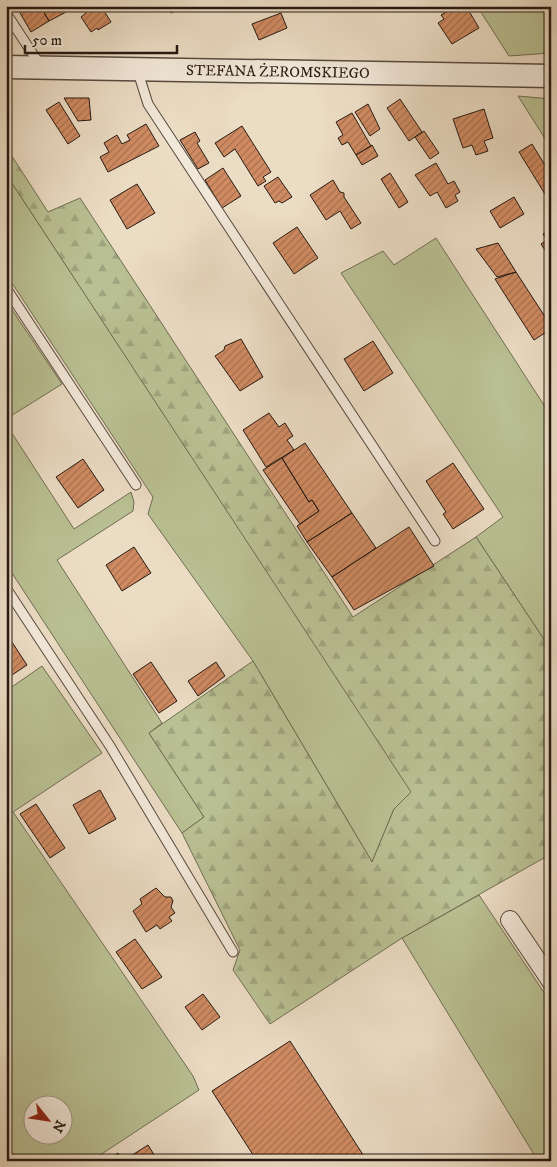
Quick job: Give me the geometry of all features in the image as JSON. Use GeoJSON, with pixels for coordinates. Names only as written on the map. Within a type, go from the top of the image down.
{"type":"FeatureCollection","features":[{"type":"Feature","properties":{"kind":"street","name":"STEFANA ŻEROMSKIEGO"},"geometry":{"type":"LineString","coordinates":[[6,67],[551,76]]}},
{"type":"Feature","properties":{"kind":"street"},"geometry":{"type":"LineString","coordinates":[[510,920],[551,981]]}},
{"type":"Feature","properties":{"kind":"lane"},"geometry":{"type":"LineString","coordinates":[[6,13],[41,67]]}},
{"type":"Feature","properties":{"kind":"lane"},"geometry":{"type":"LineString","coordinates":[[137,69],[148,104],[435,541]]}},
{"type":"Feature","properties":{"kind":"lane"},"geometry":{"type":"LineString","coordinates":[[6,288],[136,485]]}},
{"type":"Feature","properties":{"kind":"lane"},"geometry":{"type":"LineString","coordinates":[[6,588],[110,746],[233,952]]}},
{"type":"Feature","properties":{"kind":"green space"},"geometry":{"type":"Polygon","coordinates":[[[477,6],[551,6],[551,53],[509,56],[477,6]]]}},
{"type":"Feature","properties":{"kind":"green space"},"geometry":{"type":"Polygon","coordinates":[[[518,96],[551,99],[551,148],[518,96]]]}},
{"type":"Feature","properties":{"kind":"green space"},"geometry":{"type":"Polygon","coordinates":[[[6,147],[48,212],[80,198],[353,617],[476,537],[551,650],[551,854],[402,938],[270,1024],[233,970],[240,950],[182,833],[204,817],[149,733],[253,661],[372,862],[394,809],[411,792],[6,174],[6,147]]]}},
{"type":"Feature","properties":{"kind":"green space"},"geometry":{"type":"Polygon","coordinates":[[[6,174],[412,792],[394,809],[372,862],[253,661],[148,514],[153,497],[6,274],[6,174]]]}},
{"type":"Feature","properties":{"kind":"green space"},"geometry":{"type":"Polygon","coordinates":[[[436,238],[551,416],[551,650],[476,537],[503,517],[341,273],[383,251],[394,265],[436,238]]]}},
{"type":"Feature","properties":{"kind":"green space"},"geometry":{"type":"Polygon","coordinates":[[[6,301],[62,384],[6,419],[6,301]]]}},
{"type":"Feature","properties":{"kind":"green space"},"geometry":{"type":"Polygon","coordinates":[[[6,424],[74,529],[131,492],[134,502],[133,511],[57,560],[162,723],[149,733],[204,817],[182,833],[6,564],[6,424]]]}},
{"type":"Feature","properties":{"kind":"green space"},"geometry":{"type":"Polygon","coordinates":[[[42,666],[102,753],[13,812],[193,1076],[199,1090],[91,1161],[6,1161],[6,691],[42,666]]]}},
{"type":"Feature","properties":{"kind":"green space"},"geometry":{"type":"Polygon","coordinates":[[[479,895],[551,1003],[551,1161],[538,1161],[402,938],[479,895]]]}},
{"type":"Feature","properties":{"kind":"building"},"geometry":{"type":"Polygon","coordinates":[[[16,6],[40,6],[49,21],[31,32],[16,6]]]}},
{"type":"Feature","properties":{"kind":"building"},"geometry":{"type":"Polygon","coordinates":[[[40,6],[65,6],[68,11],[49,21],[40,6]]]}},
{"type":"Feature","properties":{"kind":"building"},"geometry":{"type":"Polygon","coordinates":[[[101,6],[111,22],[91,32],[81,17],[86,13],[82,7],[101,6]]]}},
{"type":"Feature","properties":{"kind":"building"},"geometry":{"type":"Polygon","coordinates":[[[168,6],[185,6],[171,13],[168,6]]]}},
{"type":"Feature","properties":{"kind":"building"},"geometry":{"type":"Polygon","coordinates":[[[466,6],[479,28],[452,44],[438,23],[444,19],[441,15],[454,8],[456,11],[466,6]]]}},
{"type":"Feature","properties":{"kind":"building"},"geometry":{"type":"Polygon","coordinates":[[[281,13],[287,28],[259,40],[252,24],[281,13]]]}},
{"type":"Feature","properties":{"kind":"building"},"geometry":{"type":"Polygon","coordinates":[[[64,98],[89,98],[91,120],[78,121],[64,98]]]}},
{"type":"Feature","properties":{"kind":"building"},"geometry":{"type":"Polygon","coordinates":[[[400,99],[422,132],[409,141],[387,108],[400,99]]]}},
{"type":"Feature","properties":{"kind":"building"},"geometry":{"type":"Polygon","coordinates":[[[59,102],[80,136],[68,144],[46,110],[59,102]]]}},
{"type":"Feature","properties":{"kind":"building"},"geometry":{"type":"Polygon","coordinates":[[[368,104],[380,129],[370,136],[355,112],[368,104]]]}},
{"type":"Feature","properties":{"kind":"building"},"geometry":{"type":"Polygon","coordinates":[[[484,109],[493,138],[484,141],[488,151],[476,155],[472,145],[463,148],[453,119],[484,109]]]}},
{"type":"Feature","properties":{"kind":"building"},"geometry":{"type":"Polygon","coordinates":[[[352,113],[371,146],[356,155],[348,142],[342,145],[338,138],[343,135],[336,122],[352,113]]]}},
{"type":"Feature","properties":{"kind":"building"},"geometry":{"type":"Polygon","coordinates":[[[146,124],[159,146],[108,172],[100,157],[109,152],[104,143],[117,135],[122,144],[130,140],[127,135],[146,124]]]}},
{"type":"Feature","properties":{"kind":"building"},"geometry":{"type":"Polygon","coordinates":[[[242,126],[271,172],[263,177],[266,181],[258,186],[235,149],[224,157],[215,143],[242,126]]]}},
{"type":"Feature","properties":{"kind":"building"},"geometry":{"type":"Polygon","coordinates":[[[424,131],[439,153],[430,159],[415,137],[424,131]]]}},
{"type":"Feature","properties":{"kind":"building"},"geometry":{"type":"Polygon","coordinates":[[[195,132],[200,141],[197,143],[209,163],[198,169],[180,140],[195,132]]]}},
{"type":"Feature","properties":{"kind":"building"},"geometry":{"type":"Polygon","coordinates":[[[532,144],[551,175],[551,197],[548,199],[519,152],[532,144]]]}},
{"type":"Feature","properties":{"kind":"building"},"geometry":{"type":"Polygon","coordinates":[[[372,145],[378,156],[362,165],[356,155],[372,145]]]}},
{"type":"Feature","properties":{"kind":"building"},"geometry":{"type":"Polygon","coordinates":[[[436,163],[448,184],[454,181],[460,192],[455,195],[458,201],[446,208],[437,192],[430,196],[415,175],[436,163]]]}},
{"type":"Feature","properties":{"kind":"building"},"geometry":{"type":"Polygon","coordinates":[[[223,168],[241,196],[222,208],[205,180],[223,168]]]}},
{"type":"Feature","properties":{"kind":"building"},"geometry":{"type":"Polygon","coordinates":[[[390,173],[408,202],[399,208],[381,179],[390,173]]]}},
{"type":"Feature","properties":{"kind":"building"},"geometry":{"type":"Polygon","coordinates":[[[278,177],[292,197],[282,203],[279,201],[275,203],[264,186],[278,177]]]}},
{"type":"Feature","properties":{"kind":"building"},"geometry":{"type":"Polygon","coordinates":[[[333,180],[340,192],[344,193],[344,197],[361,223],[351,229],[340,211],[326,220],[310,195],[333,180]]]}},
{"type":"Feature","properties":{"kind":"building"},"geometry":{"type":"Polygon","coordinates":[[[137,184],[155,213],[127,229],[110,200],[137,184]]]}},
{"type":"Feature","properties":{"kind":"building"},"geometry":{"type":"Polygon","coordinates":[[[514,197],[524,214],[500,228],[490,211],[514,197]]]}},
{"type":"Feature","properties":{"kind":"building"},"geometry":{"type":"Polygon","coordinates":[[[297,227],[318,258],[294,274],[273,243],[297,227]]]}},
{"type":"Feature","properties":{"kind":"building"},"geometry":{"type":"Polygon","coordinates":[[[551,229],[551,259],[541,244],[547,240],[543,234],[551,229]]]}},
{"type":"Feature","properties":{"kind":"building"},"geometry":{"type":"Polygon","coordinates":[[[498,243],[516,272],[497,277],[476,249],[498,243]]]}},
{"type":"Feature","properties":{"kind":"building"},"geometry":{"type":"Polygon","coordinates":[[[516,272],[551,326],[551,329],[534,340],[495,279],[516,272]]]}},
{"type":"Feature","properties":{"kind":"building"},"geometry":{"type":"Polygon","coordinates":[[[241,339],[263,377],[240,391],[215,356],[224,350],[225,346],[241,339]]]}},
{"type":"Feature","properties":{"kind":"building"},"geometry":{"type":"Polygon","coordinates":[[[373,341],[393,373],[364,391],[344,359],[373,341]]]}},
{"type":"Feature","properties":{"kind":"building"},"geometry":{"type":"Polygon","coordinates":[[[269,413],[279,427],[285,423],[293,436],[287,440],[294,450],[266,467],[243,430],[269,413]]]}},
{"type":"Feature","properties":{"kind":"building"},"geometry":{"type":"Polygon","coordinates":[[[305,443],[352,513],[307,542],[297,526],[319,511],[312,500],[309,502],[282,458],[305,443]]]}},
{"type":"Feature","properties":{"kind":"building"},"geometry":{"type":"Polygon","coordinates":[[[282,458],[309,502],[312,500],[319,511],[300,524],[263,470],[282,458]]]}},
{"type":"Feature","properties":{"kind":"building"},"geometry":{"type":"Polygon","coordinates":[[[83,459],[104,490],[78,508],[56,477],[83,459]]]}},
{"type":"Feature","properties":{"kind":"building"},"geometry":{"type":"Polygon","coordinates":[[[453,463],[484,509],[453,529],[443,514],[446,512],[426,481],[453,463]]]}},
{"type":"Feature","properties":{"kind":"building"},"geometry":{"type":"Polygon","coordinates":[[[352,513],[376,548],[332,577],[307,542],[352,513]]]}},
{"type":"Feature","properties":{"kind":"building"},"geometry":{"type":"Polygon","coordinates":[[[409,527],[434,566],[354,610],[332,577],[409,527]]]}},
{"type":"Feature","properties":{"kind":"building"},"geometry":{"type":"Polygon","coordinates":[[[134,547],[151,573],[122,591],[106,565],[134,547]]]}},
{"type":"Feature","properties":{"kind":"building"},"geometry":{"type":"Polygon","coordinates":[[[6,633],[27,665],[6,679],[6,633]]]}},
{"type":"Feature","properties":{"kind":"building"},"geometry":{"type":"Polygon","coordinates":[[[151,662],[177,701],[159,713],[133,674],[151,662]]]}},
{"type":"Feature","properties":{"kind":"building"},"geometry":{"type":"Polygon","coordinates":[[[216,662],[225,676],[198,696],[188,681],[216,662]]]}},
{"type":"Feature","properties":{"kind":"building"},"geometry":{"type":"Polygon","coordinates":[[[100,790],[116,819],[89,834],[73,805],[100,790]]]}},
{"type":"Feature","properties":{"kind":"building"},"geometry":{"type":"Polygon","coordinates":[[[36,804],[65,848],[50,858],[20,814],[36,804]]]}},
{"type":"Feature","properties":{"kind":"building"},"geometry":{"type":"Polygon","coordinates":[[[156,888],[165,897],[171,897],[173,901],[171,907],[175,913],[169,917],[172,921],[160,929],[157,925],[146,932],[133,911],[142,904],[140,899],[156,888]]]}},
{"type":"Feature","properties":{"kind":"building"},"geometry":{"type":"Polygon","coordinates":[[[135,939],[162,977],[142,989],[116,952],[135,939]]]}},
{"type":"Feature","properties":{"kind":"building"},"geometry":{"type":"Polygon","coordinates":[[[203,994],[220,1017],[202,1030],[185,1007],[203,994]]]}},
{"type":"Feature","properties":{"kind":"building"},"geometry":{"type":"Polygon","coordinates":[[[290,1041],[367,1161],[257,1161],[212,1091],[290,1041]]]}},
{"type":"Feature","properties":{"kind":"building"},"geometry":{"type":"Polygon","coordinates":[[[148,1145],[158,1161],[123,1161],[148,1145]]]}},
{"type":"Feature","properties":{"kind":"building"},"geometry":{"type":"Polygon","coordinates":[[[118,1153],[122,1161],[107,1161],[118,1153]]]}}]}
